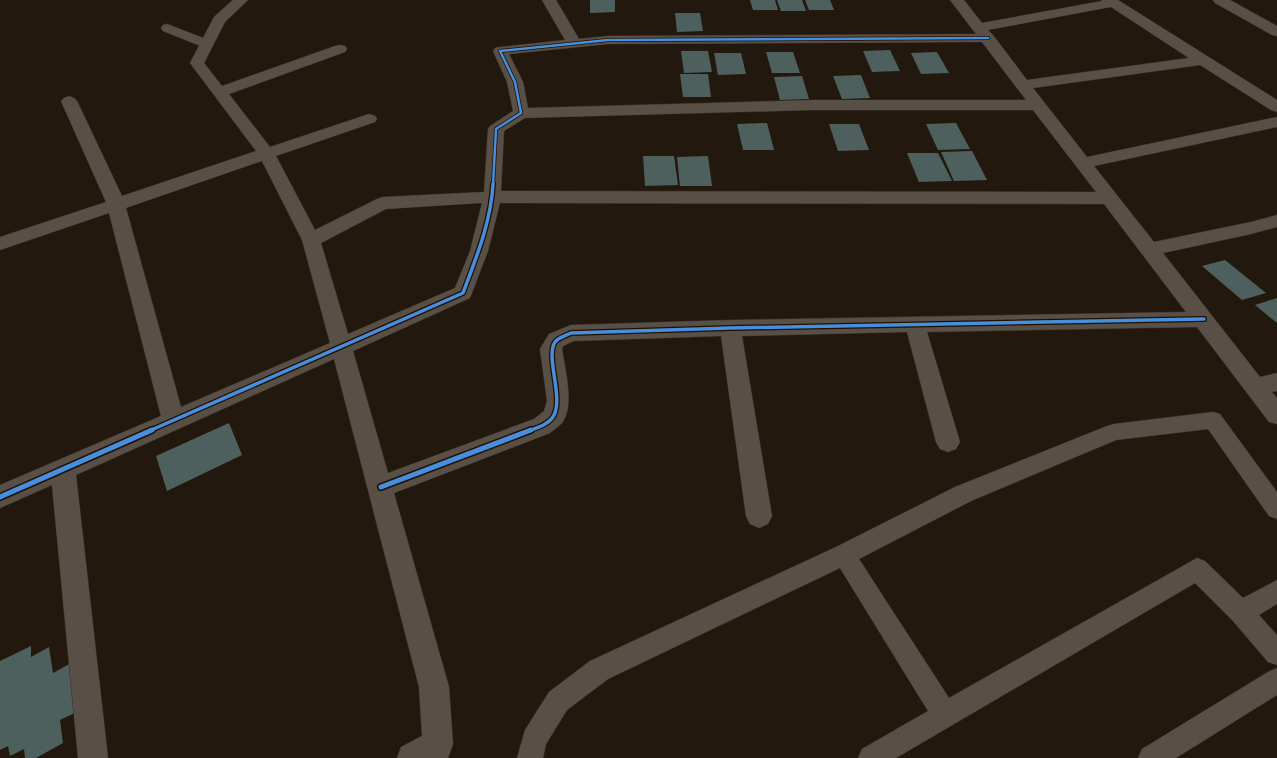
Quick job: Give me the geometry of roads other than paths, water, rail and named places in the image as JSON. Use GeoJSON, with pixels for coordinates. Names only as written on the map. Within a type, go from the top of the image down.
{"type":"FeatureCollection","features":[{"type":"Feature","properties":{"kind":"street"},"geometry":{"type":"LineString","coordinates":[[241,0],[219,20],[197,63],[267,154],[311,240],[381,487],[434,687],[436,751],[412,758]]}},
{"type":"Feature","properties":{"kind":"street"},"geometry":{"type":"LineString","coordinates":[[549,0],[574,44]]}},
{"type":"Feature","properties":{"kind":"street"},"geometry":{"type":"LineString","coordinates":[[957,0],[984,33],[1277,415]]}},
{"type":"Feature","properties":{"kind":"street"},"geometry":{"type":"LineString","coordinates":[[1220,0],[1277,32]]}},
{"type":"Feature","properties":{"kind":"street"},"geometry":{"type":"LineString","coordinates":[[522,113],[515,82],[500,51],[608,40],[984,33],[1110,2],[1277,107]]}},
{"type":"Feature","properties":{"kind":"street"},"geometry":{"type":"LineString","coordinates":[[219,92],[340,49]]}},
{"type":"Feature","properties":{"kind":"street"},"geometry":{"type":"LineString","coordinates":[[1024,85],[1203,60]]}},
{"type":"Feature","properties":{"kind":"street"},"geometry":{"type":"LineString","coordinates":[[69,101],[116,204],[174,421]]}},
{"type":"Feature","properties":{"kind":"street"},"geometry":{"type":"LineString","coordinates":[[0,497],[463,294],[479,251],[492,197],[496,129],[522,113],[614,109],[813,105],[1039,105]]}},
{"type":"Feature","properties":{"kind":"street"},"geometry":{"type":"LineString","coordinates":[[0,244],[369,119]]}},
{"type":"Feature","properties":{"kind":"street"},"geometry":{"type":"LineString","coordinates":[[1084,163],[1277,122]]}},
{"type":"Feature","properties":{"kind":"street"},"geometry":{"type":"LineString","coordinates":[[311,240],[383,203],[492,197],[1110,198]]}},
{"type":"Feature","properties":{"kind":"street"},"geometry":{"type":"LineString","coordinates":[[1150,249],[1251,228],[1277,220]]}},
{"type":"Feature","properties":{"kind":"street"},"geometry":{"type":"LineString","coordinates":[[381,487],[542,426],[554,416],[558,401],[551,349],[556,340],[571,333],[730,328],[1204,319]]}},
{"type":"Feature","properties":{"kind":"street"},"geometry":{"type":"LineString","coordinates":[[916,325],[948,442]]}},
{"type":"Feature","properties":{"kind":"street"},"geometry":{"type":"LineString","coordinates":[[730,328],[759,516]]}},
{"type":"Feature","properties":{"kind":"street"},"geometry":{"type":"LineString","coordinates":[[1256,387],[1277,382]]}},
{"type":"Feature","properties":{"kind":"street"},"geometry":{"type":"LineString","coordinates":[[63,470],[93,758]]}},
{"type":"Feature","properties":{"kind":"lane"},"geometry":{"type":"LineString","coordinates":[[167,28],[207,44]]}},
{"type":"Feature","properties":{"kind":"lane"},"geometry":{"type":"LineString","coordinates":[[530,758],[534,739],[558,701],[599,670],[844,555],[963,494],[1114,432],[1213,420],[1277,509]]}},
{"type":"Feature","properties":{"kind":"lane"},"geometry":{"type":"LineString","coordinates":[[844,555],[945,715]]}},
{"type":"Feature","properties":{"kind":"lane"},"geometry":{"type":"LineString","coordinates":[[871,758],[1197,569],[1241,613],[1277,653]]}},
{"type":"Feature","properties":{"kind":"lane"},"geometry":{"type":"LineString","coordinates":[[1241,613],[1277,591]]}},
{"type":"Feature","properties":{"kind":"lane"},"geometry":{"type":"LineString","coordinates":[[1151,758],[1277,681]]}}]}
